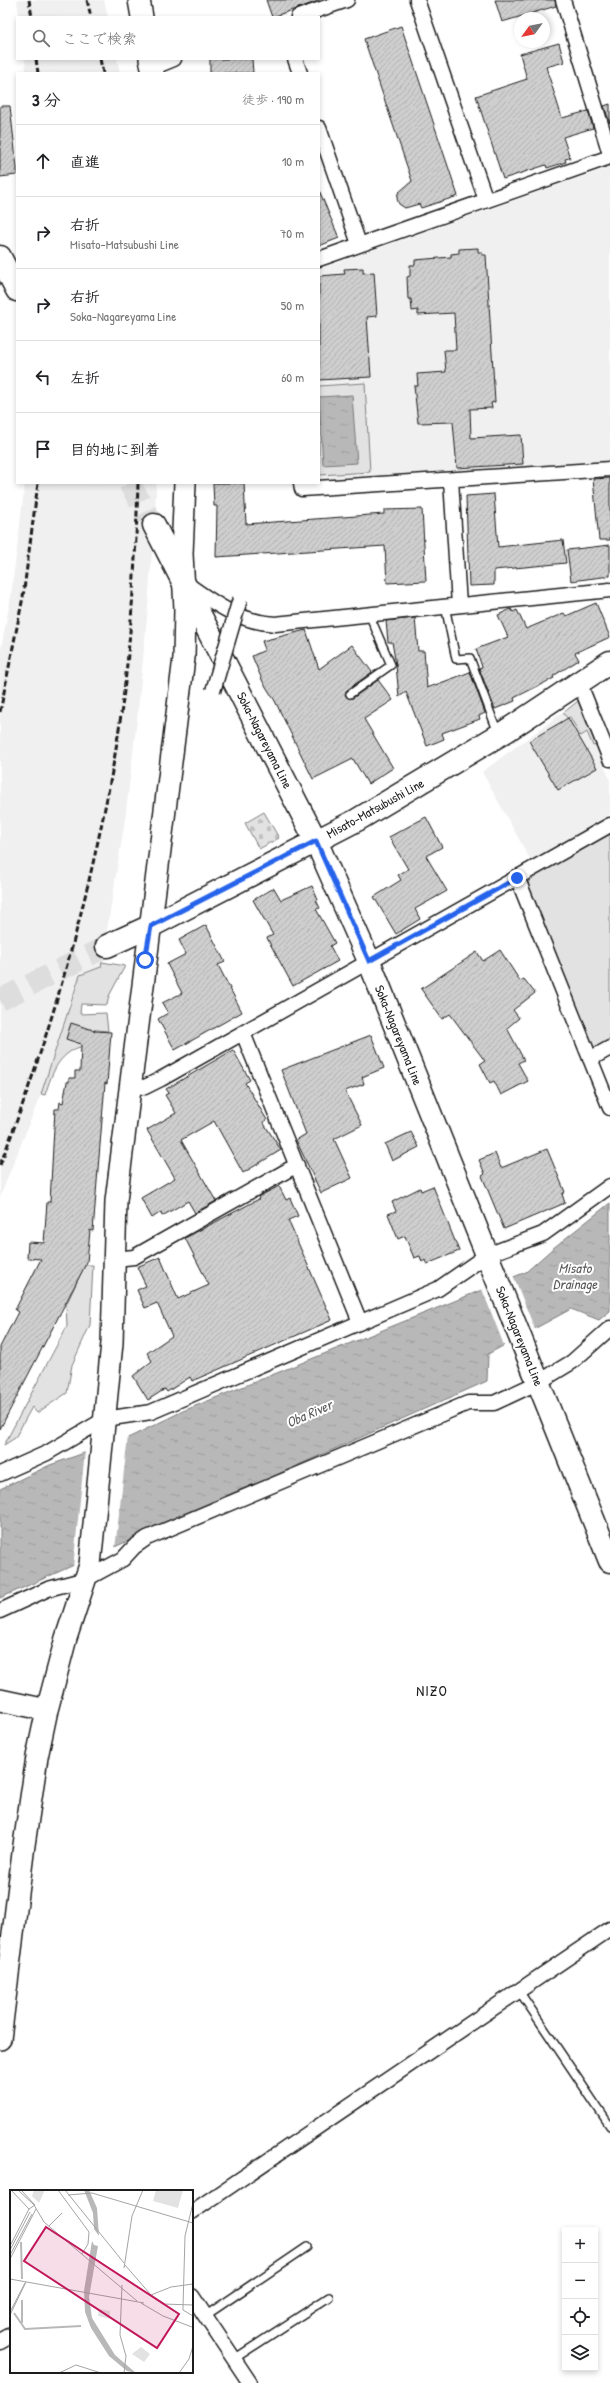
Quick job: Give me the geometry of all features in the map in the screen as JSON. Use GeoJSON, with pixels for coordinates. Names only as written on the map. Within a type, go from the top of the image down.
{"type":"FeatureCollection","features":[{"type":"Feature","properties":{"kind":"main road"},"geometry":{"type":"LineString","coordinates":[[0,285],[1,258]]}},
{"type":"Feature","properties":{"kind":"main road"},"geometry":{"type":"LineString","coordinates":[[1,258],[16,288]]}},
{"type":"Feature","properties":{"kind":"main road","name":"Soka-Nagareyama Line"},"geometry":{"type":"LineString","coordinates":[[154,525],[316,841],[369,961],[610,1561]]}},
{"type":"Feature","properties":{"kind":"main road","name":"Misato-Matsubushi Line"},"geometry":{"type":"LineString","coordinates":[[107,946],[151,926],[357,820],[499,735],[610,662]]}},
{"type":"Feature","properties":{"kind":"street"},"geometry":{"type":"LineString","coordinates":[[139,0],[142,16]]}},
{"type":"Feature","properties":{"kind":"street"},"geometry":{"type":"LineString","coordinates":[[301,16],[347,0]]}},
{"type":"Feature","properties":{"kind":"street"},"geometry":{"type":"LineString","coordinates":[[418,0],[486,200]]}},
{"type":"Feature","properties":{"kind":"street"},"geometry":{"type":"LineString","coordinates":[[320,259],[610,156],[563,0]]}},
{"type":"Feature","properties":{"kind":"street"},"geometry":{"type":"LineString","coordinates":[[152,67],[171,60]]}},
{"type":"Feature","properties":{"kind":"street"},"geometry":{"type":"LineString","coordinates":[[295,60],[300,72]]}},
{"type":"Feature","properties":{"kind":"street"},"geometry":{"type":"LineString","coordinates":[[320,131],[359,244]]}},
{"type":"Feature","properties":{"kind":"street"},"geometry":{"type":"LineString","coordinates":[[301,484],[302,489],[610,469]]}},
{"type":"Feature","properties":{"kind":"street"},"geometry":{"type":"LineString","coordinates":[[451,480],[452,606]]}},
{"type":"Feature","properties":{"kind":"street"},"geometry":{"type":"LineString","coordinates":[[0,2039],[29,1801],[47,1710],[66,1638],[88,1572],[112,1343],[116,1201],[122,1140],[132,1086],[143,974],[151,926],[184,658],[185,609],[182,534],[185,484]]}},
{"type":"Feature","properties":{"kind":"street"},"geometry":{"type":"LineString","coordinates":[[184,581],[220,608],[259,623],[275,624],[610,590]]}},
{"type":"Feature","properties":{"kind":"street"},"geometry":{"type":"LineString","coordinates":[[213,691],[240,599]]}},
{"type":"Feature","properties":{"kind":"street"},"geometry":{"type":"LineString","coordinates":[[579,682],[610,759]]}},
{"type":"Feature","properties":{"kind":"street"},"geometry":{"type":"LineString","coordinates":[[132,1086],[145,1087],[610,825]]}},
{"type":"Feature","properties":{"kind":"street"},"geometry":{"type":"LineString","coordinates":[[517,878],[610,1108]]}},
{"type":"Feature","properties":{"kind":"street"},"geometry":{"type":"LineString","coordinates":[[243,1033],[360,1322]]}},
{"type":"Feature","properties":{"kind":"street"},"geometry":{"type":"LineString","coordinates":[[590,1059],[610,1048]]}},
{"type":"Feature","properties":{"kind":"street"},"geometry":{"type":"LineString","coordinates":[[115,1259],[134,1257],[297,1165]]}},
{"type":"Feature","properties":{"kind":"street"},"geometry":{"type":"LineString","coordinates":[[0,1474],[104,1427],[151,1412],[438,1289],[543,1234],[610,1186]]}},
{"type":"Feature","properties":{"kind":"street"},"geometry":{"type":"LineString","coordinates":[[0,1611],[88,1572],[123,1559],[134,1547],[147,1538],[468,1403],[494,1402],[539,1382],[572,1362],[610,1328]]}},
{"type":"Feature","properties":{"kind":"street"},"geometry":{"type":"LineString","coordinates":[[0,1700],[47,1710]]}},
{"type":"Feature","properties":{"kind":"street"},"geometry":{"type":"LineString","coordinates":[[193,2211],[610,1929]]}},
{"type":"Feature","properties":{"kind":"street"},"geometry":{"type":"LineString","coordinates":[[193,2298],[250,2383]]}},
{"type":"Feature","properties":{"kind":"street"},"geometry":{"type":"LineString","coordinates":[[0,2341],[10,2336]]}},
{"type":"Feature","properties":{"kind":"lane"},"geometry":{"type":"LineString","coordinates":[[452,606],[456,659],[470,658],[499,735]]}},
{"type":"Feature","properties":{"kind":"lane"},"geometry":{"type":"LineString","coordinates":[[350,694],[391,665],[369,614]]}},
{"type":"Feature","properties":{"kind":"lane"},"geometry":{"type":"LineString","coordinates":[[518,1991],[610,2126]]}},
{"type":"Feature","properties":{"kind":"lane"},"geometry":{"type":"LineString","coordinates":[[205,2316],[307,2247]]}},
{"type":"Feature","properties":{"kind":"lane"},"geometry":{"type":"LineString","coordinates":[[234,2359],[330,2297]]}},
{"type":"Feature","properties":{"kind":"shaded area"},"geometry":{"type":"Polygon","coordinates":[[[17,0],[104,0],[108,16],[19,16],[17,0]]]}},
{"type":"Feature","properties":{"kind":"shaded area"},"geometry":{"type":"Polygon","coordinates":[[[25,60],[117,60],[120,72],[26,72],[25,60]]]}},
{"type":"Feature","properties":{"kind":"shaded area"},"geometry":{"type":"Polygon","coordinates":[[[610,167],[610,463],[320,481],[320,269],[610,167]]]}},
{"type":"Feature","properties":{"kind":"shaded area"},"geometry":{"type":"Polygon","coordinates":[[[25,484],[156,484],[148,607],[138,711],[125,820],[101,967],[79,975],[41,1094],[0,1197],[0,654],[11,596],[25,484]]]}},
{"type":"Feature","properties":{"kind":"shaded area"},"geometry":{"type":"Polygon","coordinates":[[[578,701],[610,780],[610,814],[531,861],[482,772],[578,701]]]}},
{"type":"Feature","properties":{"kind":"green space"},"geometry":{"type":"Polygon","coordinates":[[[365,383],[370,472],[320,475],[320,386],[365,383]]]}},
{"type":"Feature","properties":{"kind":"green space"},"geometry":{"type":"Polygon","coordinates":[[[578,701],[596,745],[593,746],[587,732],[581,736],[570,717],[567,718],[563,713],[578,701]]]}},
{"type":"Feature","properties":{"kind":"green space"},"geometry":{"type":"Polygon","coordinates":[[[264,812],[279,838],[259,849],[245,823],[264,812]]]}},
{"type":"Feature","properties":{"kind":"green space"},"geometry":{"type":"Polygon","coordinates":[[[610,833],[610,1039],[593,1049],[527,886],[530,879],[610,833]]]}},
{"type":"Feature","properties":{"kind":"green space"},"geometry":{"type":"Polygon","coordinates":[[[102,962],[125,966],[109,996],[107,1005],[81,1004],[80,1014],[106,1013],[108,1031],[87,1029],[86,1045],[69,1052],[63,1057],[54,1070],[45,1095],[41,1094],[80,975],[101,967],[102,962]]]}},
{"type":"Feature","properties":{"kind":"green space"},"geometry":{"type":"Polygon","coordinates":[[[82,1265],[93,1265],[90,1325],[72,1365],[67,1393],[37,1413],[32,1407],[15,1438],[4,1445],[67,1326],[66,1305],[82,1271],[82,1265]]]}},
{"type":"Feature","properties":{"kind":"water"},"geometry":{"type":"Polygon","coordinates":[[[352,395],[357,463],[323,465],[320,397],[352,395]]]}},
{"type":"Feature","properties":{"kind":"water"},"geometry":{"type":"Polygon","coordinates":[[[610,1203],[610,1311],[599,1320],[571,1309],[488,1354],[487,1381],[0,1598],[0,1489],[50,1465],[130,1437],[183,1411],[526,1272],[552,1249],[610,1203]]]}},
{"type":"Feature","properties":{"kind":"pier"},"geometry":{"type":"Polygon","coordinates":[[[513,1275],[536,1332],[505,1348],[482,1289],[513,1275]]]}},
{"type":"Feature","properties":{"kind":"pier"},"geometry":{"type":"Polygon","coordinates":[[[128,1436],[115,1549],[73,1568],[85,1451],[128,1436]]]}},
{"type":"Feature","properties":{"kind":"building"},"geometry":{"type":"Polygon","coordinates":[[[266,0],[319,0],[275,16],[272,16],[266,0]]]}},
{"type":"Feature","properties":{"kind":"building"},"geometry":{"type":"Polygon","coordinates":[[[495,0],[555,0],[556,6],[536,12],[514,12],[514,18],[502,22],[495,0]]]}},
{"type":"Feature","properties":{"kind":"building"},"geometry":{"type":"Polygon","coordinates":[[[401,26],[458,196],[421,208],[419,204],[405,208],[399,204],[397,199],[398,193],[412,181],[364,39],[401,26]]]}},
{"type":"Feature","properties":{"kind":"building"},"geometry":{"type":"Polygon","coordinates":[[[559,43],[564,62],[546,67],[562,118],[588,111],[593,128],[563,137],[570,158],[565,159],[566,162],[547,168],[546,165],[503,179],[476,96],[527,79],[520,54],[541,48],[550,48],[550,46],[559,43]]]}},
{"type":"Feature","properties":{"kind":"building"},"geometry":{"type":"Polygon","coordinates":[[[210,60],[252,60],[253,72],[210,72],[210,60]]]}},
{"type":"Feature","properties":{"kind":"building"},"geometry":{"type":"Polygon","coordinates":[[[610,104],[610,123],[604,106],[610,104]]]}},
{"type":"Feature","properties":{"kind":"building"},"geometry":{"type":"Polygon","coordinates":[[[0,106],[10,106],[16,159],[16,175],[0,177],[0,106]]]}},
{"type":"Feature","properties":{"kind":"building"},"geometry":{"type":"Polygon","coordinates":[[[320,192],[339,238],[320,246],[320,192]]]}},
{"type":"Feature","properties":{"kind":"building"},"geometry":{"type":"Polygon","coordinates":[[[478,248],[478,252],[482,252],[482,255],[486,255],[495,402],[491,403],[492,408],[470,409],[471,438],[521,435],[523,464],[457,468],[453,422],[418,423],[414,386],[418,386],[417,374],[446,372],[444,350],[456,350],[454,313],[418,315],[418,310],[412,311],[411,299],[408,299],[407,277],[410,276],[410,265],[415,265],[415,260],[451,257],[451,254],[459,253],[459,249],[478,248]]]}},
{"type":"Feature","properties":{"kind":"building"},"geometry":{"type":"Polygon","coordinates":[[[363,268],[363,273],[374,272],[377,316],[367,317],[371,377],[320,380],[320,276],[345,274],[344,269],[363,268]]]}},
{"type":"Feature","properties":{"kind":"building"},"geometry":{"type":"Polygon","coordinates":[[[610,478],[610,540],[599,540],[593,479],[610,478]]]}},
{"type":"Feature","properties":{"kind":"building"},"geometry":{"type":"Polygon","coordinates":[[[213,484],[244,484],[246,524],[384,514],[384,510],[422,509],[426,581],[387,583],[385,546],[216,557],[217,506],[214,506],[213,484]]]}},
{"type":"Feature","properties":{"kind":"building"},"geometry":{"type":"Polygon","coordinates":[[[494,494],[498,547],[563,540],[566,563],[494,570],[494,585],[469,586],[466,496],[494,494]]]}},
{"type":"Feature","properties":{"kind":"building"},"geometry":{"type":"Polygon","coordinates":[[[610,545],[610,576],[571,581],[567,550],[610,545]]]}},
{"type":"Feature","properties":{"kind":"building"},"geometry":{"type":"Polygon","coordinates":[[[596,603],[610,637],[575,653],[579,660],[553,676],[554,678],[514,698],[515,701],[495,709],[479,668],[482,667],[476,649],[508,637],[498,615],[511,609],[513,612],[517,610],[526,629],[564,613],[566,616],[596,603]]]}},
{"type":"Feature","properties":{"kind":"building"},"geometry":{"type":"Polygon","coordinates":[[[415,618],[418,651],[424,651],[427,688],[470,672],[485,713],[479,716],[480,719],[442,733],[444,739],[427,746],[406,692],[399,697],[396,665],[392,642],[388,642],[386,621],[415,618]]]}},
{"type":"Feature","properties":{"kind":"building"},"geometry":{"type":"Polygon","coordinates":[[[306,630],[319,669],[352,645],[372,672],[347,690],[345,695],[348,698],[353,698],[378,680],[393,700],[364,719],[393,768],[368,784],[353,759],[313,779],[275,701],[263,682],[252,656],[265,650],[262,641],[306,630]]]}},
{"type":"Feature","properties":{"kind":"building"},"geometry":{"type":"Polygon","coordinates":[[[568,718],[597,768],[558,790],[529,741],[568,718]]]}},
{"type":"Feature","properties":{"kind":"building"},"geometry":{"type":"Polygon","coordinates":[[[426,817],[442,847],[426,856],[447,891],[415,909],[420,919],[396,934],[374,897],[401,880],[398,875],[408,869],[389,837],[426,817]]]}},
{"type":"Feature","properties":{"kind":"building"},"geometry":{"type":"Polygon","coordinates":[[[312,886],[320,908],[316,909],[335,943],[330,946],[338,961],[293,986],[267,938],[273,935],[253,900],[274,888],[281,900],[312,886]]]}},
{"type":"Feature","properties":{"kind":"building"},"geometry":{"type":"Polygon","coordinates":[[[206,925],[225,962],[218,965],[242,1012],[175,1050],[158,1019],[168,1013],[162,1003],[182,993],[167,964],[186,954],[179,940],[206,925]]]}},
{"type":"Feature","properties":{"kind":"building"},"geometry":{"type":"Polygon","coordinates":[[[500,950],[520,981],[524,979],[535,993],[513,1010],[519,1018],[507,1028],[524,1060],[518,1063],[528,1081],[501,1095],[494,1081],[490,1083],[480,1064],[485,1061],[450,1014],[442,1019],[421,989],[477,952],[483,961],[500,950]]]}},
{"type":"Feature","properties":{"kind":"building"},"geometry":{"type":"Polygon","coordinates":[[[71,1023],[96,1031],[111,1032],[107,1084],[105,1083],[93,1231],[90,1230],[87,1262],[0,1429],[0,1347],[18,1312],[15,1310],[41,1259],[27,1258],[28,1242],[44,1243],[47,1202],[50,1202],[55,1109],[59,1109],[60,1102],[63,1103],[69,1078],[75,1078],[75,1071],[80,1071],[81,1044],[66,1039],[71,1023]]]}},
{"type":"Feature","properties":{"kind":"building"},"geometry":{"type":"Polygon","coordinates":[[[371,1035],[384,1068],[362,1077],[364,1084],[345,1091],[362,1125],[334,1139],[352,1178],[321,1193],[296,1140],[306,1134],[281,1070],[371,1035]]]}},
{"type":"Feature","properties":{"kind":"building"},"geometry":{"type":"Polygon","coordinates":[[[233,1050],[250,1080],[245,1083],[267,1120],[263,1122],[281,1150],[243,1173],[214,1121],[181,1140],[216,1201],[195,1213],[188,1201],[162,1216],[161,1212],[152,1218],[141,1198],[175,1178],[147,1130],[176,1113],[165,1095],[169,1093],[166,1089],[233,1050]]]}},
{"type":"Feature","properties":{"kind":"building"},"geometry":{"type":"Polygon","coordinates":[[[411,1132],[419,1147],[392,1161],[385,1144],[411,1132]]]}},
{"type":"Feature","properties":{"kind":"building"},"geometry":{"type":"Polygon","coordinates":[[[547,1149],[565,1192],[562,1194],[565,1203],[504,1229],[482,1176],[485,1174],[479,1160],[495,1153],[501,1168],[547,1149]]]}},
{"type":"Feature","properties":{"kind":"building"},"geometry":{"type":"Polygon","coordinates":[[[279,1186],[286,1200],[290,1198],[298,1216],[288,1220],[332,1320],[192,1381],[190,1377],[167,1392],[165,1389],[148,1400],[133,1376],[152,1361],[147,1353],[172,1336],[157,1303],[145,1308],[137,1290],[146,1286],[137,1267],[160,1257],[178,1299],[209,1285],[185,1238],[259,1199],[258,1197],[279,1186]]]}},
{"type":"Feature","properties":{"kind":"building"},"geometry":{"type":"Polygon","coordinates":[[[433,1186],[459,1251],[427,1264],[425,1260],[422,1262],[420,1256],[414,1258],[405,1236],[398,1239],[388,1214],[396,1211],[392,1202],[420,1188],[421,1191],[433,1186]]]}},
{"type":"Feature","properties":{"kind":"tunnel"},"geometry":{"type":"LineString","coordinates":[[130,484],[154,525]]}},
{"type":"Feature","properties":{"kind":"tunnel"},"geometry":{"type":"LineString","coordinates":[[0,1000],[107,946]]}},
{"type":"Feature","properties":{"kind":"railway"},"geometry":{"type":"LineString","coordinates":[[29,0],[32,16]]}},
{"type":"Feature","properties":{"kind":"railway"},"geometry":{"type":"LineString","coordinates":[[87,0],[91,16]]}},
{"type":"Feature","properties":{"kind":"railway"},"geometry":{"type":"LineString","coordinates":[[36,60],[38,72]]}},
{"type":"Feature","properties":{"kind":"railway"},"geometry":{"type":"LineString","coordinates":[[100,60],[103,72]]}},
{"type":"Feature","properties":{"kind":"railway"},"geometry":{"type":"LineString","coordinates":[[0,712],[23,597],[38,484]]}},
{"type":"Feature","properties":{"kind":"railway"},"geometry":{"type":"LineString","coordinates":[[0,1165],[18,1118],[50,1022],[78,925],[101,827],[117,741],[127,667],[133,594],[138,484]]}},
{"type":"Feature","properties":{"kind":"district","name":"NIZO"},"geometry":{"type":"Point","coordinates":[432,1690]}},
{"type":"Feature","properties":{"kind":"route"},"geometry":{"type":"LineString","coordinates":[[145,960],[151,926],[290,856],[316,841],[369,961],[517,878]]}},
{"type":"Feature","properties":{"kind":"water label","name":"Misato Drainage"},"geometry":{"type":"Point","coordinates":[575,1276]}},
{"type":"Feature","properties":{"kind":"water label","name":"Oba River"},"geometry":{"type":"Point","coordinates":[309,1413]}}]}
